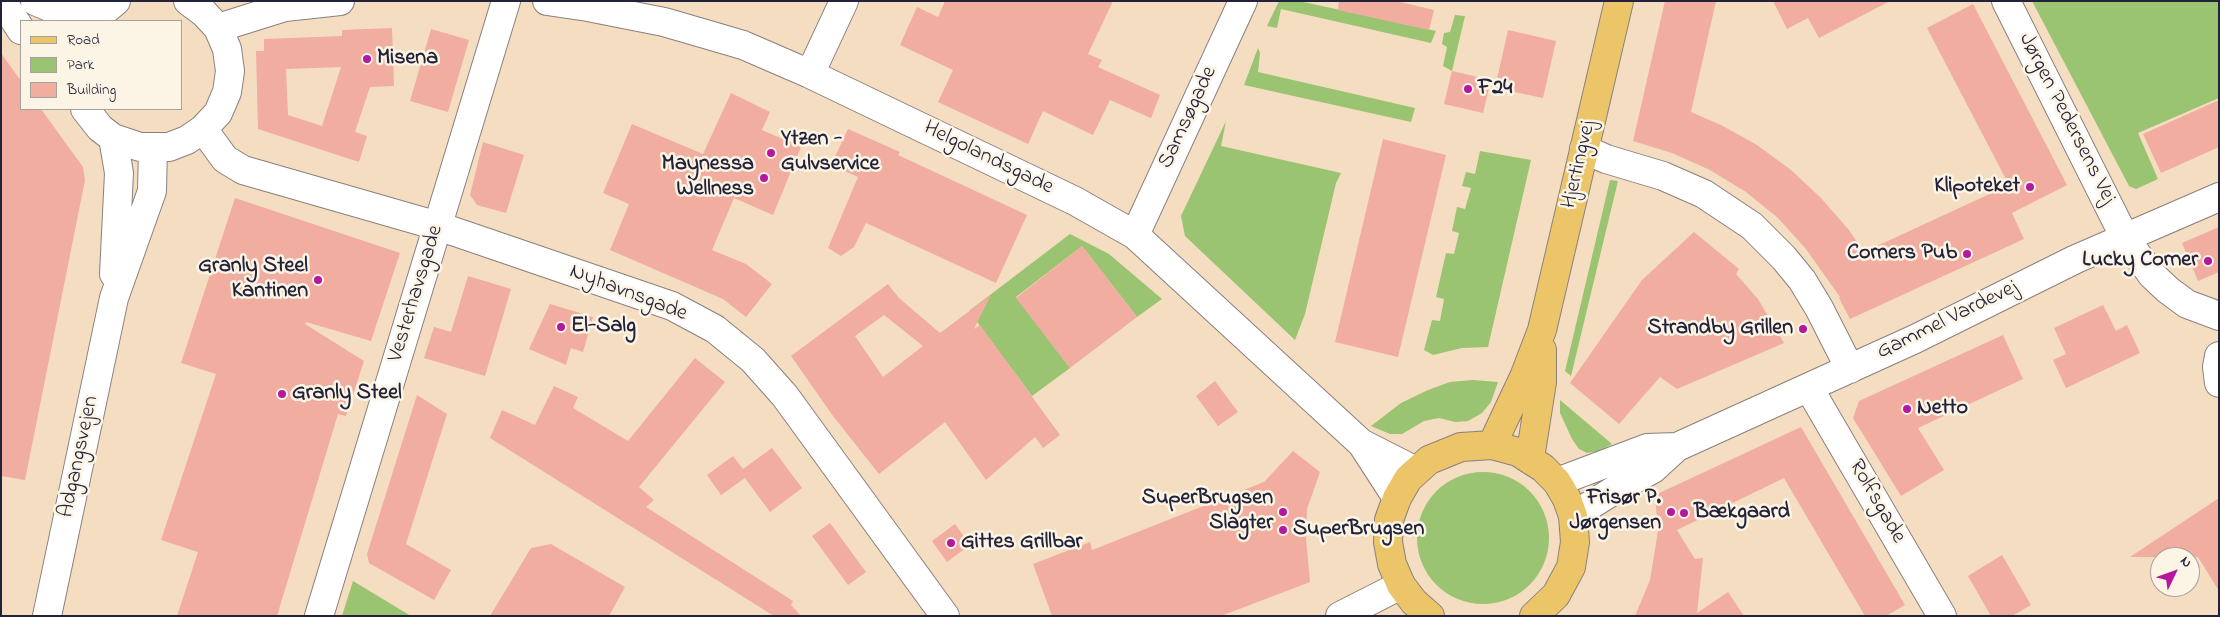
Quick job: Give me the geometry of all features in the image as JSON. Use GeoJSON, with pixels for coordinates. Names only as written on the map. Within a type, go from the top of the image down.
{"type":"FeatureCollection","features":[{"type":"Feature","properties":{"kind":"main road","name":"Hjertingvej"},"geometry":{"type":"LineString","coordinates":[[1492,445],[1524,377],[1542,330],[1618,1]]}},
{"type":"Feature","properties":{"kind":"main road","name":"Hjertingvej"},"geometry":{"type":"LineString","coordinates":[[1530,458],[1542,382],[1542,330]]}},
{"type":"Feature","properties":{"kind":"main road"},"geometry":{"type":"LineString","coordinates":[[1430,616],[1414,602],[1401,585],[1392,564],[1388,542],[1390,520],[1397,498],[1416,471],[1445,452],[1461,447],[1492,445],[1518,452],[1530,458],[1557,482],[1573,516],[1575,542],[1571,567],[1564,582],[1543,613]]}},
{"type":"Feature","properties":{"kind":"street"},"geometry":{"type":"LineString","coordinates":[[2,1],[20,28]]}},
{"type":"Feature","properties":{"kind":"street"},"geometry":{"type":"LineString","coordinates":[[35,1],[54,9],[101,13]]}},
{"type":"Feature","properties":{"kind":"street"},"geometry":{"type":"LineString","coordinates":[[86,110],[100,128],[114,138],[133,146],[169,147],[187,140],[203,129],[218,112],[228,85],[230,71],[227,49],[218,28],[204,13],[188,1]]}},
{"type":"Feature","properties":{"kind":"street"},"geometry":{"type":"LineString","coordinates":[[218,28],[285,7],[340,1]]}},
{"type":"Feature","properties":{"kind":"street","name":"Vesterhavsgade"},"geometry":{"type":"LineString","coordinates":[[319,616],[506,1]]}},
{"type":"Feature","properties":{"kind":"street","name":"Helgolandsgade"},"geometry":{"type":"LineString","coordinates":[[547,1],[664,22],[743,45],[810,74],[1075,201],[1135,235],[1361,443],[1397,498]]}},
{"type":"Feature","properties":{"kind":"street"},"geometry":{"type":"LineString","coordinates":[[810,74],[844,1]]}},
{"type":"Feature","properties":{"kind":"street","name":"Samsøgade"},"geometry":{"type":"LineString","coordinates":[[1135,235],[1242,1]]}},
{"type":"Feature","properties":{"kind":"street","name":"Jørgen Pedersens Vej"},"geometry":{"type":"LineString","coordinates":[[2006,1],[2125,238],[2152,275],[2168,290],[2187,304],[2219,316]]}},
{"type":"Feature","properties":{"kind":"street","name":"Nyhavnsgade"},"geometry":{"type":"LineString","coordinates":[[203,129],[226,159],[243,170],[438,226],[672,306],[715,329],[753,360],[785,396],[945,616]]}},
{"type":"Feature","properties":{"kind":"street","name":"Adgangsvejen"},"geometry":{"type":"LineString","coordinates":[[114,138],[119,173],[114,298]]}},
{"type":"Feature","properties":{"kind":"street","name":"Adgangsvejen"},"geometry":{"type":"LineString","coordinates":[[47,616],[114,298],[152,191],[153,148]]}},
{"type":"Feature","properties":{"kind":"street"},"geometry":{"type":"LineString","coordinates":[[1584,149],[1606,159],[1663,176],[1704,194],[1752,226],[1784,258],[1802,280],[1850,368]]}},
{"type":"Feature","properties":{"kind":"street","name":"Gammel Vardevej"},"geometry":{"type":"LineString","coordinates":[[1573,516],[1653,469],[1677,447],[1915,339],[2067,263],[2219,197]]}},
{"type":"Feature","properties":{"kind":"street"},"geometry":{"type":"LineString","coordinates":[[2219,356],[2217,367],[2219,384]]}},
{"type":"Feature","properties":{"kind":"street","name":"Rolfsgade"},"geometry":{"type":"LineString","coordinates":[[1809,388],[1942,616]]}},
{"type":"Feature","properties":{"kind":"street","name":"Helgolandsgade"},"geometry":{"type":"LineString","coordinates":[[1361,443],[1416,471]]}},
{"type":"Feature","properties":{"kind":"street","name":"Gammel Vardevej"},"geometry":{"type":"LineString","coordinates":[[1557,482],[1647,448],[1677,447]]}},
{"type":"Feature","properties":{"kind":"street"},"geometry":{"type":"LineString","coordinates":[[1340,616],[1401,585]]}},
{"type":"Feature","properties":{"kind":"green space"},"geometry":{"type":"Polygon","coordinates":[[[1279,1],[1299,1],[1436,31],[1431,43],[1281,9],[1277,28],[1267,26],[1279,1]]]}},
{"type":"Feature","properties":{"kind":"green space"},"geometry":{"type":"Polygon","coordinates":[[[2032,1],[2219,1],[2219,98],[2138,133],[2158,179],[2136,189],[2129,186],[2032,1]]]}},
{"type":"Feature","properties":{"kind":"green space"},"geometry":{"type":"Polygon","coordinates":[[[1455,15],[1465,16],[1452,71],[1443,66],[1447,47],[1442,44],[1444,33],[1450,32],[1455,15]]]}},
{"type":"Feature","properties":{"kind":"green space"},"geometry":{"type":"Polygon","coordinates":[[[1258,48],[1260,53],[1258,72],[1415,108],[1411,122],[1244,85],[1258,48]]]}},
{"type":"Feature","properties":{"kind":"green space"},"geometry":{"type":"Polygon","coordinates":[[[1226,121],[1221,146],[1341,173],[1336,183],[1305,314],[1295,340],[1185,236],[1181,216],[1226,121]]]}},
{"type":"Feature","properties":{"kind":"green space"},"geometry":{"type":"Polygon","coordinates":[[[1480,151],[1531,160],[1488,347],[1462,348],[1433,355],[1424,350],[1432,320],[1440,321],[1444,299],[1436,297],[1446,253],[1454,254],[1459,233],[1452,231],[1457,207],[1465,209],[1471,188],[1462,186],[1466,172],[1475,174],[1480,151]]]}},
{"type":"Feature","properties":{"kind":"green space"},"geometry":{"type":"Polygon","coordinates":[[[1610,180],[1618,181],[1571,376],[1565,371],[1610,180]]]}},
{"type":"Feature","properties":{"kind":"green space"},"geometry":{"type":"Polygon","coordinates":[[[1070,234],[1109,254],[1162,299],[1137,317],[1082,246],[1016,297],[1070,368],[1032,396],[969,311],[1070,234]]]}},
{"type":"Feature","properties":{"kind":"green space"},"geometry":{"type":"Polygon","coordinates":[[[1473,380],[1498,382],[1491,402],[1482,413],[1468,421],[1455,422],[1439,418],[1424,421],[1402,434],[1390,434],[1371,426],[1401,403],[1428,390],[1450,382],[1473,380]]]}},
{"type":"Feature","properties":{"kind":"green space"},"geometry":{"type":"Polygon","coordinates":[[[1560,400],[1612,444],[1599,451],[1587,453],[1579,449],[1572,439],[1560,413],[1560,400]]]}},
{"type":"Feature","properties":{"kind":"green space"},"geometry":{"type":"Polygon","coordinates":[[[1483,472],[1496,473],[1508,477],[1530,491],[1544,513],[1548,525],[1548,551],[1544,563],[1530,585],[1508,599],[1496,603],[1483,604],[1470,603],[1458,599],[1436,585],[1422,563],[1418,551],[1417,538],[1418,525],[1422,513],[1436,491],[1458,477],[1470,473],[1483,472]]]}},
{"type":"Feature","properties":{"kind":"green space"},"geometry":{"type":"Polygon","coordinates":[[[353,581],[411,616],[342,616],[353,581]]]}},
{"type":"Feature","properties":{"kind":"building"},"geometry":{"type":"Polygon","coordinates":[[[945,1],[1113,1],[1088,54],[1102,60],[1098,67],[1160,95],[1151,118],[1110,100],[1093,135],[1043,111],[1028,144],[938,102],[953,70],[900,45],[917,7],[938,17],[945,1]]]}},
{"type":"Feature","properties":{"kind":"building"},"geometry":{"type":"Polygon","coordinates":[[[1339,1],[1396,1],[1434,10],[1429,30],[1338,10],[1339,1]]]}},
{"type":"Feature","properties":{"kind":"building"},"geometry":{"type":"Polygon","coordinates":[[[1665,1],[1716,1],[1691,112],[1721,125],[1757,145],[1791,170],[1821,198],[1848,229],[1864,252],[2009,185],[1927,28],[1973,4],[2067,185],[2012,213],[2024,239],[1850,319],[1840,297],[1806,249],[1778,218],[1746,192],[1710,170],[1672,153],[1633,141],[1665,1]]]}},
{"type":"Feature","properties":{"kind":"building"},"geometry":{"type":"Polygon","coordinates":[[[1773,1],[1890,1],[1819,38],[1808,18],[1787,29],[1773,1]]]}},
{"type":"Feature","properties":{"kind":"building"},"geometry":{"type":"Polygon","coordinates":[[[392,28],[394,86],[370,87],[355,132],[367,136],[359,162],[258,129],[256,51],[264,51],[264,39],[342,36],[342,30],[392,28]],[[341,67],[286,69],[288,115],[322,126],[341,67]]]}},
{"type":"Feature","properties":{"kind":"building"},"geometry":{"type":"Polygon","coordinates":[[[431,29],[469,40],[448,112],[410,101],[431,29]]]}},
{"type":"Feature","properties":{"kind":"building"},"geometry":{"type":"Polygon","coordinates":[[[1508,30],[1556,41],[1543,98],[1495,88],[1508,30]]]}},
{"type":"Feature","properties":{"kind":"building"},"geometry":{"type":"Polygon","coordinates":[[[1,53],[20,80],[20,110],[42,110],[83,167],[85,180],[25,480],[1,476],[1,53]]]}},
{"type":"Feature","properties":{"kind":"building","name":"F24"},"geometry":{"type":"Polygon","coordinates":[[[1452,71],[1491,80],[1483,113],[1444,104],[1452,71]]]}},
{"type":"Feature","properties":{"kind":"building"},"geometry":{"type":"Polygon","coordinates":[[[731,93],[770,112],[762,130],[801,147],[773,215],[734,198],[712,250],[746,264],[772,284],[746,317],[723,299],[610,250],[629,204],[603,193],[632,124],[703,154],[731,93]]]}},
{"type":"Feature","properties":{"kind":"building"},"geometry":{"type":"Polygon","coordinates":[[[2219,100],[2219,147],[2161,173],[2143,134],[2219,100]]]}},
{"type":"Feature","properties":{"kind":"building"},"geometry":{"type":"Polygon","coordinates":[[[848,129],[900,152],[898,155],[1027,215],[996,283],[866,223],[854,247],[841,256],[828,248],[858,177],[831,165],[848,129]]]}},
{"type":"Feature","properties":{"kind":"building"},"geometry":{"type":"Polygon","coordinates":[[[1383,139],[1446,155],[1398,357],[1335,342],[1383,139]]]}},
{"type":"Feature","properties":{"kind":"building"},"geometry":{"type":"Polygon","coordinates":[[[483,142],[524,155],[506,213],[477,205],[470,195],[483,142]]]}},
{"type":"Feature","properties":{"kind":"building","name":"Granly Steel"},"geometry":{"type":"Polygon","coordinates":[[[235,198],[400,253],[371,341],[306,322],[305,324],[364,361],[346,416],[338,414],[277,616],[177,616],[198,552],[161,540],[216,374],[181,363],[235,198]]]}},
{"type":"Feature","properties":{"kind":"building"},"geometry":{"type":"Polygon","coordinates":[[[2219,227],[2219,272],[2198,281],[2182,243],[2219,227]]]}},
{"type":"Feature","properties":{"kind":"building"},"geometry":{"type":"Polygon","coordinates":[[[1694,232],[1739,269],[1736,274],[1758,299],[1784,343],[1677,389],[1660,377],[1619,424],[1570,383],[1642,280],[1694,232]]]}},
{"type":"Feature","properties":{"kind":"building"},"geometry":{"type":"Polygon","coordinates":[[[1082,246],[1137,317],[1070,368],[1016,298],[1082,246]]]}},
{"type":"Feature","properties":{"kind":"building"},"geometry":{"type":"Polygon","coordinates":[[[468,276],[511,289],[485,376],[424,358],[434,327],[451,332],[468,276]]]}},
{"type":"Feature","properties":{"kind":"building"},"geometry":{"type":"Polygon","coordinates":[[[888,284],[899,298],[940,333],[991,295],[974,329],[980,325],[1060,435],[1043,448],[1035,437],[986,480],[945,422],[879,474],[833,416],[791,356],[888,284]],[[884,315],[855,336],[883,377],[923,346],[884,315]]]}},
{"type":"Feature","properties":{"kind":"building"},"geometry":{"type":"Polygon","coordinates":[[[550,304],[593,317],[583,352],[571,348],[566,365],[529,349],[550,304]]]}},
{"type":"Feature","properties":{"kind":"building"},"geometry":{"type":"Polygon","coordinates":[[[2103,305],[2116,331],[2127,325],[2140,353],[2066,388],[2053,360],[2066,354],[2054,328],[2103,305]]]}},
{"type":"Feature","properties":{"kind":"building","name":"Netto"},"geometry":{"type":"Polygon","coordinates":[[[2003,335],[2023,379],[1918,428],[1944,470],[1901,496],[1853,418],[1859,401],[2003,335]]]}},
{"type":"Feature","properties":{"kind":"building"},"geometry":{"type":"Polygon","coordinates":[[[695,358],[725,382],[639,487],[654,500],[646,507],[793,601],[791,605],[801,616],[774,616],[490,438],[502,410],[535,425],[554,386],[578,397],[573,408],[628,441],[695,358]]]}},
{"type":"Feature","properties":{"kind":"building"},"geometry":{"type":"Polygon","coordinates":[[[1215,381],[1238,412],[1218,426],[1196,396],[1215,381]]]}},
{"type":"Feature","properties":{"kind":"building"},"geometry":{"type":"Polygon","coordinates":[[[417,395],[447,414],[406,544],[451,570],[434,600],[369,563],[367,554],[417,395]]]}},
{"type":"Feature","properties":{"kind":"building","name":"Bækgaard"},"geometry":{"type":"Polygon","coordinates":[[[1801,427],[1905,605],[1886,616],[1865,616],[1784,478],[1677,530],[1695,559],[1703,558],[1697,613],[1728,592],[1744,616],[1635,616],[1650,580],[1658,531],[1655,495],[1801,427]]]}},
{"type":"Feature","properties":{"kind":"building"},"geometry":{"type":"Polygon","coordinates":[[[772,448],[802,488],[770,512],[745,478],[721,495],[707,475],[733,456],[743,469],[772,448]]]}},
{"type":"Feature","properties":{"kind":"building"},"geometry":{"type":"Polygon","coordinates":[[[1293,451],[1320,472],[1307,509],[1306,538],[1310,582],[1221,616],[1052,616],[1033,564],[1090,542],[1092,550],[1264,482],[1293,451]]]}},
{"type":"Feature","properties":{"kind":"building"},"geometry":{"type":"Polygon","coordinates":[[[2219,498],[2219,591],[2200,560],[2200,547],[2150,547],[2150,557],[2130,557],[2219,498]]]}},
{"type":"Feature","properties":{"kind":"building"},"geometry":{"type":"Polygon","coordinates":[[[830,523],[866,572],[848,585],[812,536],[830,523]]]}},
{"type":"Feature","properties":{"kind":"building","name":"Gittes Grillbar"},"geometry":{"type":"Polygon","coordinates":[[[955,524],[970,545],[947,562],[932,541],[955,524]]]}},
{"type":"Feature","properties":{"kind":"building"},"geometry":{"type":"Polygon","coordinates":[[[551,544],[625,587],[609,616],[490,616],[531,548],[551,544]]]}},
{"type":"Feature","properties":{"kind":"building"},"geometry":{"type":"Polygon","coordinates":[[[2002,555],[2031,605],[2012,616],[1991,616],[1968,576],[2002,555]]]}},
{"type":"Feature","properties":{"kind":"place","name":"Misena"},"geometry":{"type":"Point","coordinates":[367,59]}},
{"type":"Feature","properties":{"kind":"place","name":"F24"},"geometry":{"type":"Point","coordinates":[1468,89]}},
{"type":"Feature","properties":{"kind":"place","name":"Ytzen - Gulvservice"},"geometry":{"type":"Point","coordinates":[771,153]}},
{"type":"Feature","properties":{"kind":"place","name":"Maynessa Wellness"},"geometry":{"type":"Point","coordinates":[764,178]}},
{"type":"Feature","properties":{"kind":"place","name":"Klipoteket"},"geometry":{"type":"Point","coordinates":[2030,187]}},
{"type":"Feature","properties":{"kind":"place","name":"Corners Pub"},"geometry":{"type":"Point","coordinates":[1967,254]}},
{"type":"Feature","properties":{"kind":"place","name":"Lucky Corner"},"geometry":{"type":"Point","coordinates":[2208,261]}},
{"type":"Feature","properties":{"kind":"place","name":"Granly Steel Kantinen"},"geometry":{"type":"Point","coordinates":[318,280]}},
{"type":"Feature","properties":{"kind":"place","name":"El-Salg"},"geometry":{"type":"Point","coordinates":[561,327]}},
{"type":"Feature","properties":{"kind":"place","name":"Strandby Grillen"},"geometry":{"type":"Point","coordinates":[1803,329]}},
{"type":"Feature","properties":{"kind":"place","name":"Granly Steel"},"geometry":{"type":"Point","coordinates":[282,394]}},
{"type":"Feature","properties":{"kind":"place","name":"Netto"},"geometry":{"type":"Point","coordinates":[1907,409]}},
{"type":"Feature","properties":{"kind":"place","name":"SuperBrugsen Slagter"},"geometry":{"type":"Point","coordinates":[1283,512]}},
{"type":"Feature","properties":{"kind":"place","name":"Frisør P. Jørgensen"},"geometry":{"type":"Point","coordinates":[1671,512]}},
{"type":"Feature","properties":{"kind":"place","name":"Bækgaard"},"geometry":{"type":"Point","coordinates":[1684,513]}},
{"type":"Feature","properties":{"kind":"place","name":"SuperBrugsen"},"geometry":{"type":"Point","coordinates":[1283,530]}},
{"type":"Feature","properties":{"kind":"place","name":"Gittes Grillbar"},"geometry":{"type":"Point","coordinates":[951,543]}}]}
